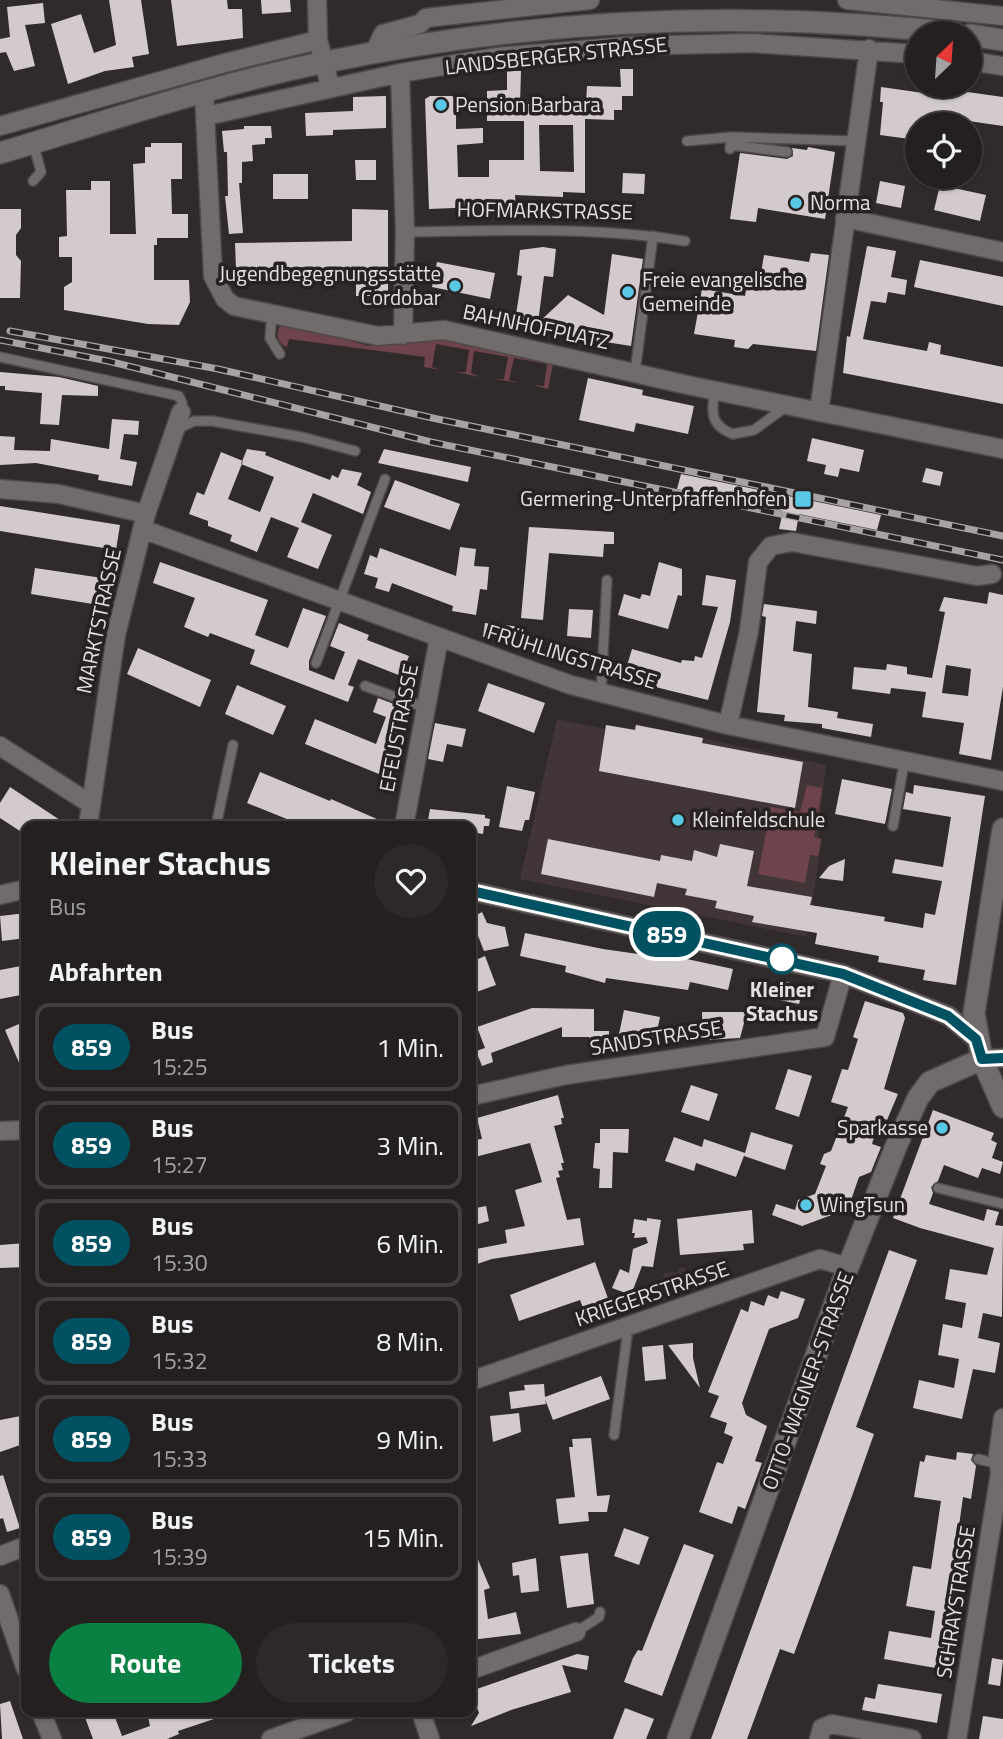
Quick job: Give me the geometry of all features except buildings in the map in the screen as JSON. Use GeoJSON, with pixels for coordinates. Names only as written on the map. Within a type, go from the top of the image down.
{"type":"FeatureCollection","features":[{"type":"Feature","properties":{"kind":"street"},"geometry":{"type":"LineString","coordinates":[[317,0],[318,40],[330,86]]}},
{"type":"Feature","properties":{"kind":"street"},"geometry":{"type":"LineString","coordinates":[[374,53],[383,34],[420,24],[426,18],[590,0]]}},
{"type":"Feature","properties":{"kind":"street"},"geometry":{"type":"LineString","coordinates":[[847,0],[935,3],[1003,16]]}},
{"type":"Feature","properties":{"kind":"street","name":"LANDSBERGER STRASSE"},"geometry":{"type":"LineString","coordinates":[[0,153],[204,92],[324,62],[504,32],[661,20],[862,23],[905,38]]}},
{"type":"Feature","properties":{"kind":"street"},"geometry":{"type":"LineString","coordinates":[[982,37],[1003,40]]}},
{"type":"Feature","properties":{"kind":"street"},"geometry":{"type":"LineString","coordinates":[[0,126],[221,64],[318,40]]}},
{"type":"Feature","properties":{"kind":"street","name":"LANDSBERGER STRASSE"},"geometry":{"type":"LineString","coordinates":[[206,116],[330,86],[497,57],[626,46],[751,43],[869,49],[905,45]]}},
{"type":"Feature","properties":{"kind":"street"},"geometry":{"type":"LineString","coordinates":[[819,412],[820,375],[837,246],[845,218],[869,49]]}},
{"type":"Feature","properties":{"kind":"street"},"geometry":{"type":"LineString","coordinates":[[982,63],[1003,66]]}},
{"type":"Feature","properties":{"kind":"street"},"geometry":{"type":"LineString","coordinates":[[221,64],[226,86]]}},
{"type":"Feature","properties":{"kind":"street"},"geometry":{"type":"LineString","coordinates":[[400,73],[405,232],[403,335]]}},
{"type":"Feature","properties":{"kind":"street","name":"BAHNHOFPLATZ"},"geometry":{"type":"LineString","coordinates":[[204,92],[214,276],[225,299],[234,306],[379,336],[444,330],[563,361],[635,372],[1003,449]]}},
{"type":"Feature","properties":{"kind":"street"},"geometry":{"type":"LineString","coordinates":[[845,218],[1003,252]]}},
{"type":"Feature","properties":{"kind":"street","name":"MARKTSTRASSE"},"geometry":{"type":"LineString","coordinates":[[88,821],[87,792],[109,652],[144,522],[181,412]]}},
{"type":"Feature","properties":{"kind":"street","name":"FRÜHLINGSTRASSE"},"geometry":{"type":"LineString","coordinates":[[0,489],[59,494],[144,522],[338,602],[601,692],[728,725],[904,763],[1003,781]]}},
{"type":"Feature","properties":{"kind":"street"},"geometry":{"type":"LineString","coordinates":[[728,725],[749,631],[758,562],[771,546],[792,542],[976,576],[992,574]]}},
{"type":"Feature","properties":{"kind":"street"},"geometry":{"type":"LineString","coordinates":[[928,567],[936,586]]}},
{"type":"Feature","properties":{"kind":"street","name":"EFEUSTRASSE"},"geometry":{"type":"LineString","coordinates":[[405,821],[439,638]]}},
{"type":"Feature","properties":{"kind":"street"},"geometry":{"type":"LineString","coordinates":[[0,746],[87,792]]}},
{"type":"Feature","properties":{"kind":"street"},"geometry":{"type":"LineString","coordinates":[[1003,829],[974,1013],[1003,1107]]}},
{"type":"Feature","properties":{"kind":"street"},"geometry":{"type":"LineString","coordinates":[[0,895],[21,890]]}},
{"type":"Feature","properties":{"kind":"street"},"geometry":{"type":"LineString","coordinates":[[476,892],[843,974],[948,1016],[987,1052]]}},
{"type":"Feature","properties":{"kind":"street","name":"SANDSTRASSE"},"geometry":{"type":"LineString","coordinates":[[476,1095],[566,1075],[825,1037],[843,974]]}},
{"type":"Feature","properties":{"kind":"street","name":"OTTO-WAGNER-STRASSE"},"geometry":{"type":"LineString","coordinates":[[678,1739],[848,1267],[918,1098],[930,1082],[987,1052]]}},
{"type":"Feature","properties":{"kind":"street"},"geometry":{"type":"LineString","coordinates":[[0,1131],[21,1130]]}},
{"type":"Feature","properties":{"kind":"street","name":"KRIEGERSTRASSE"},"geometry":{"type":"LineString","coordinates":[[476,1379],[820,1259],[848,1267]]}},
{"type":"Feature","properties":{"kind":"street","name":"SCHRAYSTRASSE"},"geometry":{"type":"LineString","coordinates":[[957,1739],[1000,1467],[1003,1418]]}},
{"type":"Feature","properties":{"kind":"street"},"geometry":{"type":"LineString","coordinates":[[0,1556],[21,1548]]}},
{"type":"Feature","properties":{"kind":"street"},"geometry":{"type":"LineString","coordinates":[[0,1594],[21,1655]]}},
{"type":"Feature","properties":{"kind":"street"},"geometry":{"type":"LineString","coordinates":[[476,1668],[576,1632]]}},
{"type":"Feature","properties":{"kind":"street"},"geometry":{"type":"LineString","coordinates":[[43,1717],[52,1739]]}},
{"type":"Feature","properties":{"kind":"street"},"geometry":{"type":"LineString","coordinates":[[271,1739],[333,1717]]}},
{"type":"Feature","properties":{"kind":"street"},"geometry":{"type":"LineString","coordinates":[[423,1717],[430,1739]]}},
{"type":"Feature","properties":{"kind":"street"},"geometry":{"type":"LineString","coordinates":[[819,1739],[822,1728],[832,1724],[912,1739]]}},
{"type":"Feature","properties":{"kind":"lane"},"geometry":{"type":"LineString","coordinates":[[687,141],[787,152]]}},
{"type":"Feature","properties":{"kind":"lane"},"geometry":{"type":"LineString","coordinates":[[731,144],[855,141]]}},
{"type":"Feature","properties":{"kind":"lane"},"geometry":{"type":"LineString","coordinates":[[33,143],[41,172],[33,181]]}},
{"type":"Feature","properties":{"kind":"lane","name":"HOFMARKSTRASSE"},"geometry":{"type":"LineString","coordinates":[[405,232],[653,236],[685,241]]}},
{"type":"Feature","properties":{"kind":"lane"},"geometry":{"type":"LineString","coordinates":[[635,372],[653,236]]}},
{"type":"Feature","properties":{"kind":"lane"},"geometry":{"type":"LineString","coordinates":[[272,313],[270,338],[280,354]]}},
{"type":"Feature","properties":{"kind":"lane"},"geometry":{"type":"LineString","coordinates":[[0,357],[179,396],[181,412]]}},
{"type":"Feature","properties":{"kind":"lane"},"geometry":{"type":"LineString","coordinates":[[715,390],[712,415],[715,424],[733,434],[754,430],[788,405]]}},
{"type":"Feature","properties":{"kind":"lane"},"geometry":{"type":"LineString","coordinates":[[176,429],[194,422],[212,421],[302,437],[355,451]]}},
{"type":"Feature","properties":{"kind":"lane"},"geometry":{"type":"LineString","coordinates":[[316,663],[385,479]]}},
{"type":"Feature","properties":{"kind":"lane"},"geometry":{"type":"LineString","coordinates":[[601,692],[607,580]]}},
{"type":"Feature","properties":{"kind":"lane"},"geometry":{"type":"LineString","coordinates":[[365,686],[426,708]]}},
{"type":"Feature","properties":{"kind":"lane"},"geometry":{"type":"LineString","coordinates":[[217,821],[233,745]]}},
{"type":"Feature","properties":{"kind":"lane"},"geometry":{"type":"LineString","coordinates":[[893,826],[904,763]]}},
{"type":"Feature","properties":{"kind":"lane"},"geometry":{"type":"LineString","coordinates":[[938,1188],[1003,1204]]}},
{"type":"Feature","properties":{"kind":"lane"},"geometry":{"type":"LineString","coordinates":[[614,1435],[627,1337],[624,1328]]}},
{"type":"Feature","properties":{"kind":"lane"},"geometry":{"type":"LineString","coordinates":[[978,1459],[1000,1467]]}},
{"type":"Feature","properties":{"kind":"lane"},"geometry":{"type":"LineString","coordinates":[[576,1632],[599,1617],[600,1612]]}},
{"type":"Feature","properties":{"kind":"shaded area"},"geometry":{"type":"Polygon","coordinates":[[[283,323],[369,346],[375,342],[400,344],[438,337],[554,359],[548,389],[533,385],[544,386],[547,364],[514,358],[509,380],[518,383],[495,379],[504,379],[508,357],[474,351],[471,373],[480,377],[456,372],[466,372],[469,350],[436,344],[432,367],[441,370],[424,367],[425,357],[289,339],[287,347],[278,337],[278,329],[283,323]]]}},
{"type":"Feature","properties":{"kind":"shaded area","name":"Kleinfeldschule"},"geometry":{"type":"Polygon","coordinates":[[[557,719],[605,729],[606,725],[632,729],[636,724],[826,765],[818,838],[822,839],[807,937],[520,879],[557,719]]]}},
{"type":"Feature","properties":{"kind":"shaded area"},"geometry":{"type":"Polygon","coordinates":[[[807,785],[822,788],[814,837],[821,839],[818,856],[810,855],[805,883],[758,874],[771,807],[800,812],[807,785]]]}},
{"type":"Feature","properties":{"kind":"shaded area"},"geometry":{"type":"Polygon","coordinates":[[[679,1267],[686,1269],[683,1293],[660,1302],[664,1273],[678,1272],[679,1267]]]}},
{"type":"Feature","properties":{"kind":"railway"},"geometry":{"type":"LineString","coordinates":[[10,331],[218,369],[437,419],[1003,536]]}},
{"type":"Feature","properties":{"kind":"railway"},"geometry":{"type":"LineString","coordinates":[[0,340],[108,361],[431,442],[1003,560]]}},
{"type":"Feature","properties":{"kind":"bus line","name":"859"},"geometry":{"type":"LineString","coordinates":[[476,892],[843,974],[907,997],[948,1016],[976,1039],[982,1059],[1003,1058]]}},
{"type":"Feature","properties":{"kind":"place","name":"Pension Barbara"},"geometry":{"type":"Point","coordinates":[441,105]}},
{"type":"Feature","properties":{"kind":"place","name":"Norma"},"geometry":{"type":"Point","coordinates":[796,203]}},
{"type":"Feature","properties":{"kind":"place","name":"Jugendbegegnungsstätte Cordobar"},"geometry":{"type":"Point","coordinates":[455,286]}},
{"type":"Feature","properties":{"kind":"place","name":"Freie evangelische Gemeinde"},"geometry":{"type":"Point","coordinates":[628,292]}},
{"type":"Feature","properties":{"kind":"place","name":"Germering-Unterpfaffenhofen"},"geometry":{"type":"Point","coordinates":[803,499]}},
{"type":"Feature","properties":{"kind":"place","name":"Kleinfeldschule"},"geometry":{"type":"Point","coordinates":[678,820]}},
{"type":"Feature","properties":{"kind":"place","name":"Kleiner Stachus"},"geometry":{"type":"Point","coordinates":[782,959]}},
{"type":"Feature","properties":{"kind":"place","name":"Sparkasse"},"geometry":{"type":"Point","coordinates":[942,1128]}},
{"type":"Feature","properties":{"kind":"place","name":"WingTsun"},"geometry":{"type":"Point","coordinates":[806,1205]}}]}
